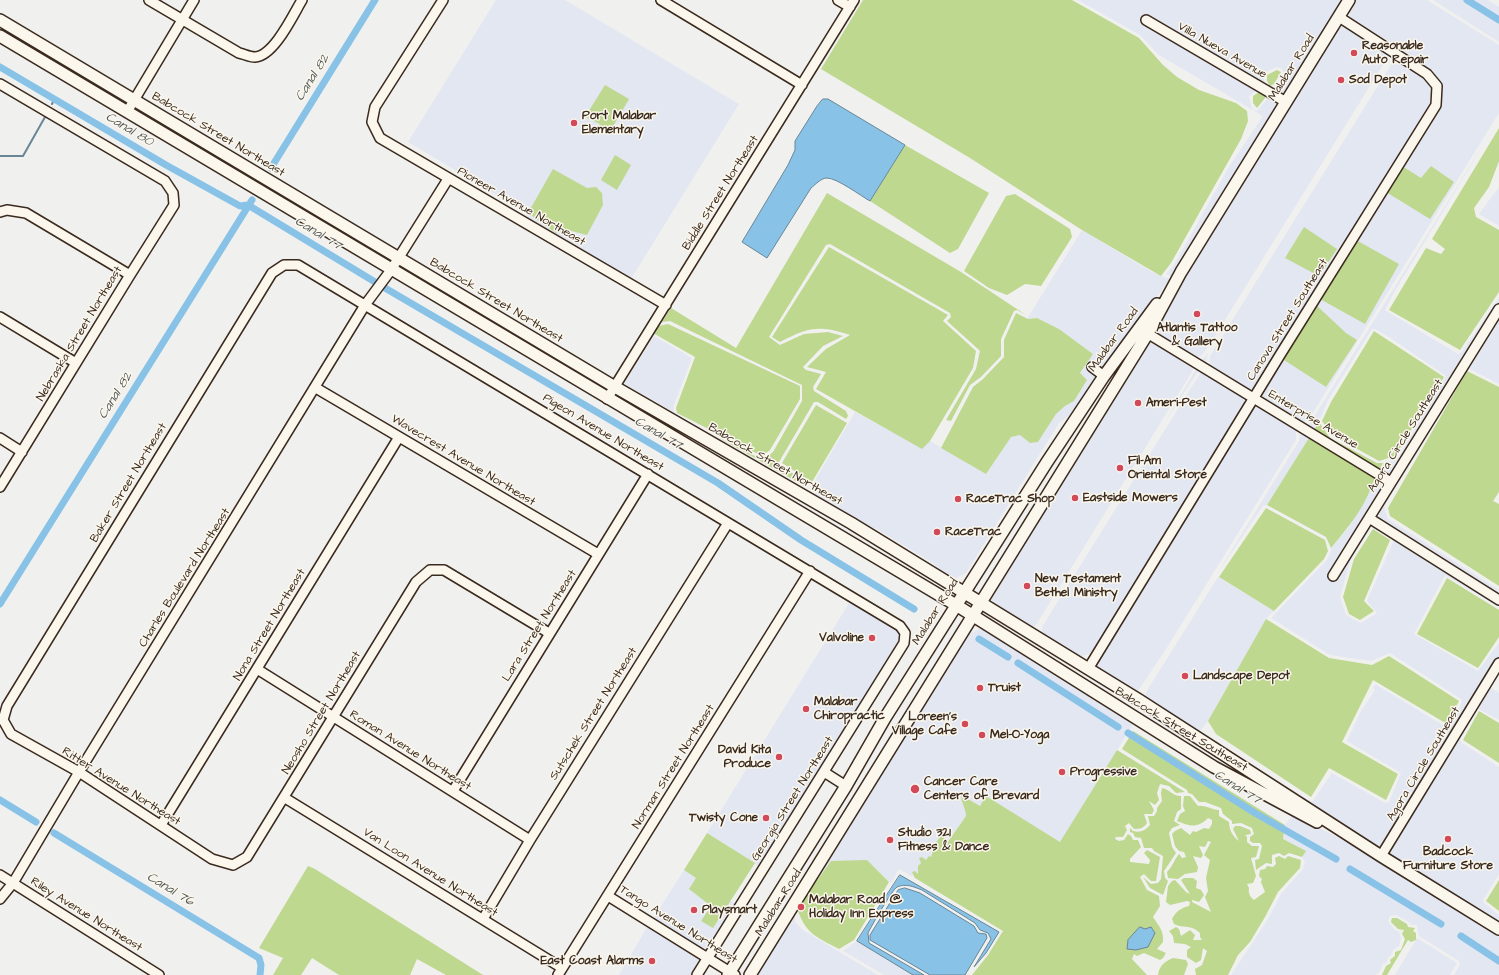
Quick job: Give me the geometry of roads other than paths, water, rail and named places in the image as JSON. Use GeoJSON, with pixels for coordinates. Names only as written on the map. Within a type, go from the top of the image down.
{"type":"FeatureCollection","features":[{"type":"Feature","properties":{"kind":"main road","name":"Malabar Road"},"geometry":{"type":"LineString","coordinates":[[750,975],[1086,431],[1144,330],[1349,0]]}},
{"type":"Feature","properties":{"kind":"main road","name":"Babcock Street Northeast"},"geometry":{"type":"LineString","coordinates":[[0,20],[615,387],[851,523],[980,603]]}},
{"type":"Feature","properties":{"kind":"main road"},"geometry":{"type":"LineString","coordinates":[[0,36],[607,399],[972,615]]}},
{"type":"Feature","properties":{"kind":"main road","name":"Malabar Road"},"geometry":{"type":"LineString","coordinates":[[731,974],[846,786],[885,718],[964,592],[1104,376],[1144,330]]}},
{"type":"Feature","properties":{"kind":"main road"},"geometry":{"type":"LineString","coordinates":[[1086,431],[1088,422],[1109,387],[1109,383],[1104,376]]}},
{"type":"Feature","properties":{"kind":"main road"},"geometry":{"type":"LineString","coordinates":[[736,474],[757,476],[761,472]]}},
{"type":"Feature","properties":{"kind":"main road","name":"Babcock Street Southeast"},"geometry":{"type":"LineString","coordinates":[[980,603],[1208,743],[1381,856],[1499,929]]}},
{"type":"Feature","properties":{"kind":"main road","name":"Babcock Street Southeast"},"geometry":{"type":"LineString","coordinates":[[972,615],[1214,767],[1381,856]]}},
{"type":"Feature","properties":{"kind":"main road"},"geometry":{"type":"LineString","coordinates":[[845,820],[848,802],[846,786]]}},
{"type":"Feature","properties":{"kind":"street"},"geometry":{"type":"LineString","coordinates":[[149,0],[239,53],[255,57],[262,55],[276,42],[302,0]]}},
{"type":"Feature","properties":{"kind":"street"},"geometry":{"type":"LineString","coordinates":[[127,112],[194,0]]}},
{"type":"Feature","properties":{"kind":"street","name":"Pioneer Avenue Northeast"},"geometry":{"type":"LineString","coordinates":[[443,0],[374,107],[372,122],[380,138],[448,179],[666,304]]}},
{"type":"Feature","properties":{"kind":"street"},"geometry":{"type":"LineString","coordinates":[[660,0],[802,85]]}},
{"type":"Feature","properties":{"kind":"street"},"geometry":{"type":"LineString","coordinates":[[838,0],[852,4]]}},
{"type":"Feature","properties":{"kind":"street","name":"Biddle Street Northeast"},"geometry":{"type":"LineString","coordinates":[[607,399],[852,4]]}},
{"type":"Feature","properties":{"kind":"street","name":"Canova Street Southeast"},"geometry":{"type":"LineString","coordinates":[[1088,669],[1436,105],[1437,86],[1426,74],[1339,17]]}},
{"type":"Feature","properties":{"kind":"street","name":"Villa Nueva Avenue"},"geometry":{"type":"LineString","coordinates":[[1146,20],[1286,102]]}},
{"type":"Feature","properties":{"kind":"street","name":"Nebraska Street Northeast"},"geometry":{"type":"LineString","coordinates":[[0,84],[164,181],[173,193],[174,205],[0,487]]}},
{"type":"Feature","properties":{"kind":"street","name":"Charles Boulevard Northeast"},"geometry":{"type":"LineString","coordinates":[[0,899],[13,883],[79,772],[365,306],[391,270],[448,179]]}},
{"type":"Feature","properties":{"kind":"street"},"geometry":{"type":"LineString","coordinates":[[0,212],[7,210],[26,213],[130,275]]}},
{"type":"Feature","properties":{"kind":"street","name":"Pigeon Avenue Northeast"},"geometry":{"type":"LineString","coordinates":[[284,265],[298,265],[648,474],[728,524],[810,571],[900,626],[905,633]]}},
{"type":"Feature","properties":{"kind":"street","name":"Baker Street Northeast"},"geometry":{"type":"LineString","coordinates":[[3,720],[7,706],[272,273],[284,265]]}},
{"type":"Feature","properties":{"kind":"street","name":"Agora Circle Southeast"},"geometry":{"type":"LineString","coordinates":[[1333,576],[1499,309]]}},
{"type":"Feature","properties":{"kind":"street"},"geometry":{"type":"LineString","coordinates":[[0,317],[76,363]]}},
{"type":"Feature","properties":{"kind":"street","name":"Enterprise Avenue"},"geometry":{"type":"LineString","coordinates":[[1144,330],[1391,482]]}},
{"type":"Feature","properties":{"kind":"street"},"geometry":{"type":"LineString","coordinates":[[1092,367],[1104,376]]}},
{"type":"Feature","properties":{"kind":"street","name":"Wavecrest Avenue Northeast"},"geometry":{"type":"LineString","coordinates":[[316,388],[598,554]]}},
{"type":"Feature","properties":{"kind":"street","name":"Nona Street Northeast"},"geometry":{"type":"LineString","coordinates":[[161,825],[399,436]]}},
{"type":"Feature","properties":{"kind":"street"},"geometry":{"type":"LineString","coordinates":[[0,438],[22,452]]}},
{"type":"Feature","properties":{"kind":"street","name":"Lara Street Northeast"},"geometry":{"type":"LineString","coordinates":[[453,791],[648,474]]}},
{"type":"Feature","properties":{"kind":"street"},"geometry":{"type":"LineString","coordinates":[[1369,518],[1499,600]]}},
{"type":"Feature","properties":{"kind":"street","name":"Sutschek Street Northeast"},"geometry":{"type":"LineString","coordinates":[[483,919],[530,840],[728,524]]}},
{"type":"Feature","properties":{"kind":"street","name":"Neosho Street Northeast"},"geometry":{"type":"LineString","coordinates":[[233,865],[247,857],[285,798],[416,582],[430,570],[444,570],[549,633]]}},
{"type":"Feature","properties":{"kind":"street","name":"Norman Street Northeast"},"geometry":{"type":"LineString","coordinates":[[560,972],[810,571]]}},
{"type":"Feature","properties":{"kind":"street","name":"Georgia Street Northeast"},"geometry":{"type":"LineString","coordinates":[[697,975],[904,643],[905,633]]}},
{"type":"Feature","properties":{"kind":"street","name":"Agora Circle Southeast"},"geometry":{"type":"LineString","coordinates":[[1381,856],[1499,663]]}},
{"type":"Feature","properties":{"kind":"street","name":"Roman Avenue Northeast"},"geometry":{"type":"LineString","coordinates":[[257,669],[530,840]]}},
{"type":"Feature","properties":{"kind":"street","name":"Ritter Avenue Northeast"},"geometry":{"type":"LineString","coordinates":[[3,720],[11,734],[79,772],[212,859],[233,865]]}},
{"type":"Feature","properties":{"kind":"street"},"geometry":{"type":"LineString","coordinates":[[824,772],[846,786]]}},
{"type":"Feature","properties":{"kind":"street","name":"Van Loon Avenue Northeast"},"geometry":{"type":"LineString","coordinates":[[285,798],[483,919],[560,972]]}},
{"type":"Feature","properties":{"kind":"street","name":"Riley Avenue Northeast"},"geometry":{"type":"LineString","coordinates":[[0,875],[160,975]]}},
{"type":"Feature","properties":{"kind":"street","name":"Tango Avenue Northeast"},"geometry":{"type":"LineString","coordinates":[[608,896],[708,957],[731,974]]}},
{"type":"Feature","properties":{"kind":"water"},"geometry":{"type":"Polygon","coordinates":[[[823,99],[828,99],[905,145],[870,201],[837,181],[827,178],[820,180],[811,188],[767,258],[742,242],[788,165],[795,150],[795,141],[823,99]]]}},
{"type":"Feature","properties":{"kind":"water"},"geometry":{"type":"Polygon","coordinates":[[[900,875],[999,932],[986,953],[974,967],[991,939],[988,933],[980,930],[975,923],[922,890],[910,886],[904,885],[897,887],[891,894],[868,933],[869,943],[924,975],[913,975],[857,941],[900,875]]]}},
{"type":"Feature","properties":{"kind":"water"},"geometry":{"type":"Polygon","coordinates":[[[905,888],[920,893],[974,926],[978,933],[986,934],[987,938],[965,975],[930,975],[870,940],[870,935],[898,890],[905,888]]]}},
{"type":"Feature","properties":{"kind":"water"},"geometry":{"type":"Polygon","coordinates":[[[1140,927],[1145,929],[1151,927],[1155,933],[1148,947],[1136,950],[1127,949],[1128,940],[1140,927]]]}},
{"type":"Feature","properties":{"kind":"waterway","name":"Canal 82"},"geometry":{"type":"LineString","coordinates":[[271,168],[375,0]]}},
{"type":"Feature","properties":{"kind":"waterway"},"geometry":{"type":"LineString","coordinates":[[1467,0],[1499,20]]}},
{"type":"Feature","properties":{"kind":"waterway","name":"Canal 80"},"geometry":{"type":"LineString","coordinates":[[0,67],[166,165],[240,206],[248,205],[375,282]]}},
{"type":"Feature","properties":{"kind":"waterway","name":"Canal 80"},"geometry":{"type":"LineString","coordinates":[[52,104],[54,100]]}},
{"type":"Feature","properties":{"kind":"waterway"},"geometry":{"type":"LineString","coordinates":[[0,156],[23,156],[45,117]]}},
{"type":"Feature","properties":{"kind":"waterway","name":"Canal 82"},"geometry":{"type":"LineString","coordinates":[[0,604],[252,200]]}},
{"type":"Feature","properties":{"kind":"waterway","name":"Canal 77"},"geometry":{"type":"LineString","coordinates":[[385,288],[718,483],[801,540],[914,609]]}},
{"type":"Feature","properties":{"kind":"waterway","name":"Canal 77"},"geometry":{"type":"LineString","coordinates":[[979,639],[1008,657]]}},
{"type":"Feature","properties":{"kind":"waterway","name":"Canal 77"},"geometry":{"type":"LineString","coordinates":[[1018,663],[1118,727]]}},
{"type":"Feature","properties":{"kind":"waterway","name":"Canal 77"},"geometry":{"type":"LineString","coordinates":[[1128,733],[1255,813],[1336,859]]}},
{"type":"Feature","properties":{"kind":"waterway","name":"Canal 76"},"geometry":{"type":"LineString","coordinates":[[0,800],[36,822]]}},
{"type":"Feature","properties":{"kind":"waterway","name":"Canal 76"},"geometry":{"type":"LineString","coordinates":[[54,833],[259,958],[261,965],[260,975]]}},
{"type":"Feature","properties":{"kind":"waterway","name":"Canal 77"},"geometry":{"type":"LineString","coordinates":[[1350,869],[1441,924]]}},
{"type":"Feature","properties":{"kind":"waterway","name":"Canal 77"},"geometry":{"type":"LineString","coordinates":[[1461,936],[1499,961]]}},
{"type":"Feature","properties":{"kind":"place","name":"Reasonable Auto Repair"},"geometry":{"type":"Point","coordinates":[1354,53]}},
{"type":"Feature","properties":{"kind":"place","name":"Sod Depot"},"geometry":{"type":"Point","coordinates":[1341,80]}},
{"type":"Feature","properties":{"kind":"place","name":"Port Malabar Elementary"},"geometry":{"type":"Point","coordinates":[574,123]}},
{"type":"Feature","properties":{"kind":"place","name":"Atlantis Tattoo & Gallery"},"geometry":{"type":"Point","coordinates":[1197,314]}},
{"type":"Feature","properties":{"kind":"place","name":"Ameri-Pest"},"geometry":{"type":"Point","coordinates":[1138,403]}},
{"type":"Feature","properties":{"kind":"place","name":"Fil-Am Oriental Store"},"geometry":{"type":"Point","coordinates":[1120,468]}},
{"type":"Feature","properties":{"kind":"place","name":"Eastside Mowers"},"geometry":{"type":"Point","coordinates":[1075,498]}},
{"type":"Feature","properties":{"kind":"place","name":"RaceTrac Shop"},"geometry":{"type":"Point","coordinates":[958,499]}},
{"type":"Feature","properties":{"kind":"place","name":"RaceTrac"},"geometry":{"type":"Point","coordinates":[937,532]}},
{"type":"Feature","properties":{"kind":"place","name":"New Testament Bethel Ministry"},"geometry":{"type":"Point","coordinates":[1027,586]}},
{"type":"Feature","properties":{"kind":"place","name":"Valvoline"},"geometry":{"type":"Point","coordinates":[872,638]}},
{"type":"Feature","properties":{"kind":"place","name":"Landscape Depot"},"geometry":{"type":"Point","coordinates":[1185,676]}},
{"type":"Feature","properties":{"kind":"place","name":"Truist"},"geometry":{"type":"Point","coordinates":[980,688]}},
{"type":"Feature","properties":{"kind":"place","name":"Malabar Chiropractic"},"geometry":{"type":"Point","coordinates":[806,709]}},
{"type":"Feature","properties":{"kind":"place","name":"Loreen's Village Cafe"},"geometry":{"type":"Point","coordinates":[965,724]}},
{"type":"Feature","properties":{"kind":"place","name":"Mel-O-Yoga"},"geometry":{"type":"Point","coordinates":[982,735]}},
{"type":"Feature","properties":{"kind":"place","name":"David Kita Produce"},"geometry":{"type":"Point","coordinates":[779,757]}},
{"type":"Feature","properties":{"kind":"place","name":"Progressive"},"geometry":{"type":"Point","coordinates":[1062,772]}},
{"type":"Feature","properties":{"kind":"place","name":"Cancer Care Centers of Brevard"},"geometry":{"type":"Point","coordinates":[915,789]}},
{"type":"Feature","properties":{"kind":"place","name":"Twisty Cone"},"geometry":{"type":"Point","coordinates":[766,818]}},
{"type":"Feature","properties":{"kind":"place","name":"Badcock Furniture Store"},"geometry":{"type":"Point","coordinates":[1448,839]}},
{"type":"Feature","properties":{"kind":"place","name":"Studio 321 Fitness & Dance"},"geometry":{"type":"Point","coordinates":[890,840]}},
{"type":"Feature","properties":{"kind":"place","name":"Malabar Road @ Holiday Inn Express"},"geometry":{"type":"Point","coordinates":[801,907]}},
{"type":"Feature","properties":{"kind":"place","name":"Playsmart"},"geometry":{"type":"Point","coordinates":[694,910]}},
{"type":"Feature","properties":{"kind":"place","name":"East Coast Alarms"},"geometry":{"type":"Point","coordinates":[652,961]}}]}
